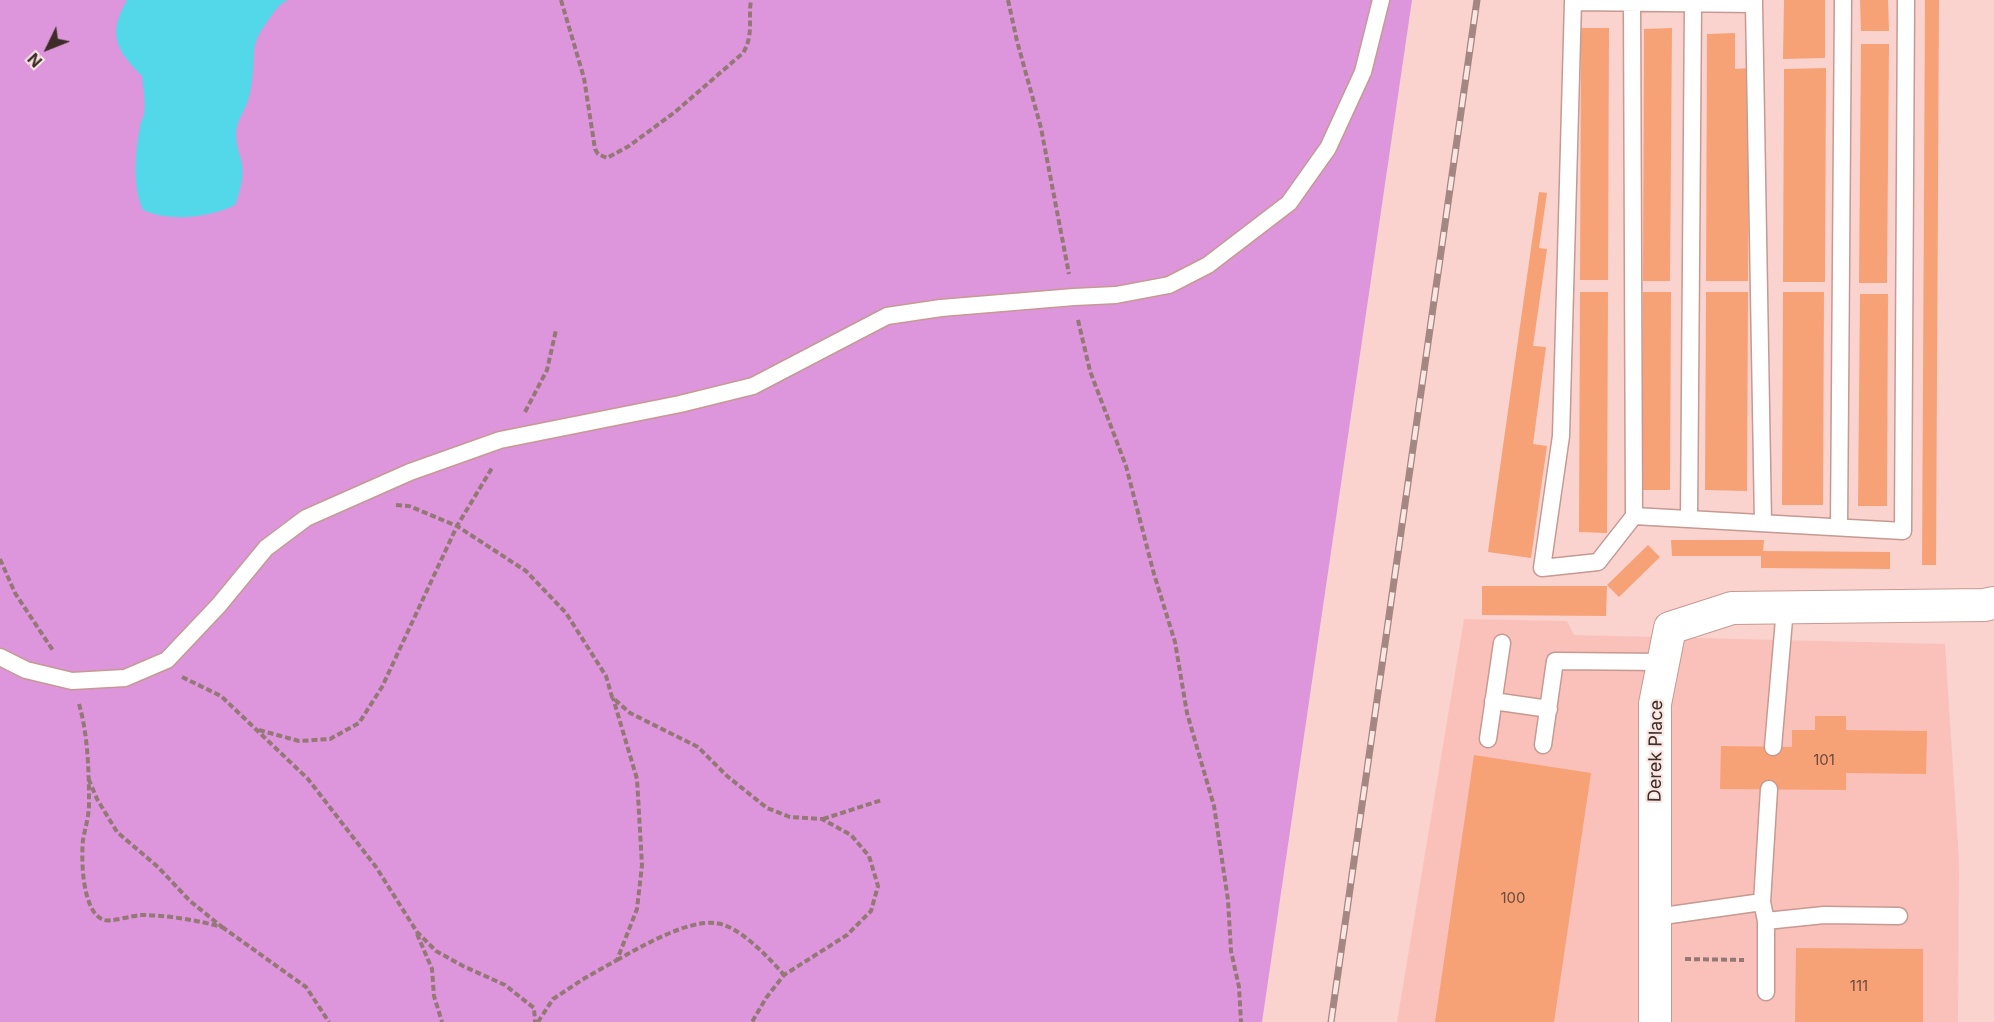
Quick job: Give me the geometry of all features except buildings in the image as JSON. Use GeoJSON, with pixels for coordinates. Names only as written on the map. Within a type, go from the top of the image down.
{"type":"FeatureCollection","features":[{"type":"Feature","properties":{"kind":"street","name":"Derek Place"},"geometry":{"type":"LineString","coordinates":[[1655,1022],[1655,704],[1670,628],[1732,608],[1984,605],[1994,603]]}},
{"type":"Feature","properties":{"kind":"lane"},"geometry":{"type":"LineString","coordinates":[[0,657],[26,670],[72,681],[125,678],[167,660],[219,605],[266,548],[306,518],[410,472],[510,437],[680,404],[753,386],[887,316],[941,308],[1074,297],[1116,296],[1169,285],[1208,265],[1289,203],[1328,148],[1363,72],[1381,0]]}},
{"type":"Feature","properties":{"kind":"lane"},"geometry":{"type":"LineString","coordinates":[[1839,527],[1843,0]]}},
{"type":"Feature","properties":{"kind":"lane"},"geometry":{"type":"LineString","coordinates":[[1634,516],[1903,531],[1906,0]]}},
{"type":"Feature","properties":{"kind":"lane"},"geometry":{"type":"LineString","coordinates":[[1632,3],[1634,516],[1598,562],[1542,568],[1562,436],[1573,2],[1694,4],[1754,2],[1762,523]]}},
{"type":"Feature","properties":{"kind":"lane"},"geometry":{"type":"LineString","coordinates":[[1689,519],[1694,4]]}},
{"type":"Feature","properties":{"kind":"lane"},"geometry":{"type":"LineString","coordinates":[[1773,747],[1785,608]]}},
{"type":"Feature","properties":{"kind":"lane"},"geometry":{"type":"LineString","coordinates":[[1488,739],[1502,644]]}},
{"type":"Feature","properties":{"kind":"lane"},"geometry":{"type":"LineString","coordinates":[[1543,745],[1556,661],[1663,662]]}},
{"type":"Feature","properties":{"kind":"lane"},"geometry":{"type":"LineString","coordinates":[[1493,701],[1548,710]]}},
{"type":"Feature","properties":{"kind":"lane"},"geometry":{"type":"LineString","coordinates":[[1766,992],[1766,921],[1762,902],[1769,789]]}},
{"type":"Feature","properties":{"kind":"lane"},"geometry":{"type":"LineString","coordinates":[[1656,916],[1762,902]]}},
{"type":"Feature","properties":{"kind":"lane"},"geometry":{"type":"LineString","coordinates":[[1766,921],[1824,915],[1899,916]]}},
{"type":"Feature","properties":{"kind":"path"},"geometry":{"type":"LineString","coordinates":[[561,0],[584,78],[595,149],[598,154],[607,158],[629,146],[675,111],[743,53],[751,32],[751,0]]}},
{"type":"Feature","properties":{"kind":"path"},"geometry":{"type":"LineString","coordinates":[[1008,0],[1041,128],[1090,371],[1126,466],[1148,553],[1175,642],[1187,713],[1214,807],[1228,900],[1231,951],[1239,987],[1241,1022]]}},
{"type":"Feature","properties":{"kind":"path"},"geometry":{"type":"LineString","coordinates":[[258,730],[299,741],[330,739],[359,723],[382,687],[457,526],[547,370],[555,330]]}},
{"type":"Feature","properties":{"kind":"path"},"geometry":{"type":"LineString","coordinates":[[342,501],[409,506],[457,526],[526,571],[566,613],[606,676],[637,778],[642,865],[638,909],[617,960]]}},
{"type":"Feature","properties":{"kind":"path"},"geometry":{"type":"LineString","coordinates":[[177,675],[221,696],[258,730],[308,779],[376,867],[417,932],[432,969],[434,996],[442,1022]]}},
{"type":"Feature","properties":{"kind":"path"},"geometry":{"type":"LineString","coordinates":[[612,697],[630,712],[698,747],[727,776],[767,808],[790,817],[822,819],[882,800]]}},
{"type":"Feature","properties":{"kind":"path"},"geometry":{"type":"LineString","coordinates":[[222,927],[198,921],[141,915],[108,921],[102,920],[95,914],[87,898],[84,878],[83,842],[89,812],[89,780],[97,799],[117,832],[158,867],[190,901],[222,927],[306,987],[329,1022]]}},
{"type":"Feature","properties":{"kind":"path"},"geometry":{"type":"LineString","coordinates":[[752,1022],[766,998],[784,975],[847,935],[870,911],[878,886],[869,856],[851,835],[822,819]]}},
{"type":"Feature","properties":{"kind":"path"},"geometry":{"type":"LineString","coordinates":[[536,1022],[553,999],[585,978],[650,942],[695,925],[717,923],[744,935],[784,975]]}},
{"type":"Feature","properties":{"kind":"path"},"geometry":{"type":"LineString","coordinates":[[417,932],[436,951],[505,985],[534,1008],[536,1022]]}},
{"type":"Feature","properties":{"kind":"path"},"geometry":{"type":"LineString","coordinates":[[1655,959],[1766,960]]}},
{"type":"Feature","properties":{"kind":"shaded area"},"geometry":{"type":"Polygon","coordinates":[[[0,0],[1412,0],[1262,1022],[0,1022],[0,0]]]}},
{"type":"Feature","properties":{"kind":"shaded area"},"geometry":{"type":"Polygon","coordinates":[[[1464,619],[1567,621],[1574,635],[1945,644],[1959,860],[1958,1022],[1397,1022],[1464,619]]]}},
{"type":"Feature","properties":{"kind":"water"},"geometry":{"type":"Polygon","coordinates":[[[127,0],[288,0],[273,13],[255,43],[250,90],[236,133],[242,177],[235,205],[213,213],[189,217],[165,216],[143,210],[136,180],[138,137],[145,109],[142,76],[121,50],[116,33],[117,23],[127,0]]]}},
{"type":"Feature","properties":{"kind":"railway"},"geometry":{"type":"LineString","coordinates":[[1331,1022],[1477,0]]}}]}
